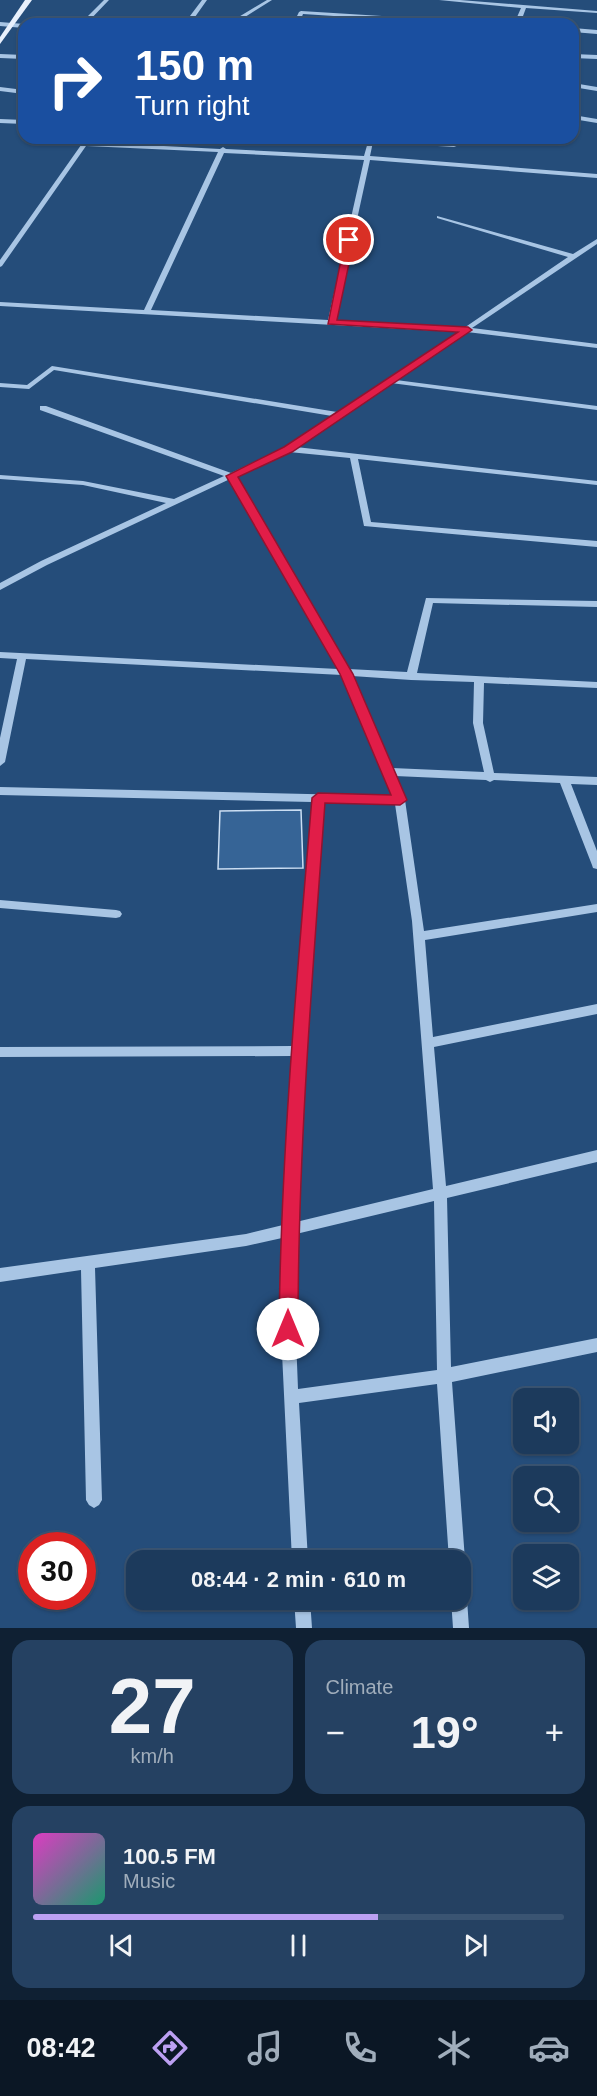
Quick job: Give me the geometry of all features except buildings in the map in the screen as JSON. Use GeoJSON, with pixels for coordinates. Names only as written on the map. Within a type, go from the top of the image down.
{"type":"FeatureCollection","features":[{"type":"Feature","properties":{"kind":"main road"},"geometry":{"type":"LineString","coordinates":[[0,42],[29,0]]}},
{"type":"Feature","properties":{"kind":"street"},"geometry":{"type":"LineString","coordinates":[[89,18],[107,0]]}},
{"type":"Feature","properties":{"kind":"street"},"geometry":{"type":"LineString","coordinates":[[192,18],[205,0]]}},
{"type":"Feature","properties":{"kind":"street"},"geometry":{"type":"LineString","coordinates":[[240,18],[270,0]]}},
{"type":"Feature","properties":{"kind":"street"},"geometry":{"type":"LineString","coordinates":[[441,0],[597,12]]}},
{"type":"Feature","properties":{"kind":"street"},"geometry":{"type":"LineString","coordinates":[[519,18],[524,7]]}},
{"type":"Feature","properties":{"kind":"street"},"geometry":{"type":"LineString","coordinates":[[299,18],[302,12],[390,18]]}},
{"type":"Feature","properties":{"kind":"street"},"geometry":{"type":"LineString","coordinates":[[0,24],[18,26]]}},
{"type":"Feature","properties":{"kind":"street"},"geometry":{"type":"LineString","coordinates":[[579,30],[597,32]]}},
{"type":"Feature","properties":{"kind":"street"},"geometry":{"type":"LineString","coordinates":[[0,56],[18,57]]}},
{"type":"Feature","properties":{"kind":"street"},"geometry":{"type":"LineString","coordinates":[[579,56],[597,57]]}},
{"type":"Feature","properties":{"kind":"street"},"geometry":{"type":"LineString","coordinates":[[579,87],[597,89]]}},
{"type":"Feature","properties":{"kind":"street"},"geometry":{"type":"LineString","coordinates":[[0,89],[18,91]]}},
{"type":"Feature","properties":{"kind":"street"},"geometry":{"type":"LineString","coordinates":[[579,118],[597,121]]}},
{"type":"Feature","properties":{"kind":"street"},"geometry":{"type":"LineString","coordinates":[[0,121],[18,122]]}},
{"type":"Feature","properties":{"kind":"street"},"geometry":{"type":"LineString","coordinates":[[0,265],[85,144]]}},
{"type":"Feature","properties":{"kind":"street"},"geometry":{"type":"LineString","coordinates":[[138,144],[367,158],[597,176]]}},
{"type":"Feature","properties":{"kind":"street"},"geometry":{"type":"LineString","coordinates":[[331,322],[370,144]]}},
{"type":"Feature","properties":{"kind":"street"},"geometry":{"type":"LineString","coordinates":[[440,144],[457,144]]}},
{"type":"Feature","properties":{"kind":"street"},"geometry":{"type":"LineString","coordinates":[[147,312],[223,149]]}},
{"type":"Feature","properties":{"kind":"street"},"geometry":{"type":"LineString","coordinates":[[439,217],[574,257]]}},
{"type":"Feature","properties":{"kind":"street"},"geometry":{"type":"LineString","coordinates":[[0,587],[44,563],[288,449],[596,242]]}},
{"type":"Feature","properties":{"kind":"street"},"geometry":{"type":"LineString","coordinates":[[0,304],[468,330],[597,346]]}},
{"type":"Feature","properties":{"kind":"street"},"geometry":{"type":"LineString","coordinates":[[0,385],[29,387],[52,368],[339,415]]}},
{"type":"Feature","properties":{"kind":"street"},"geometry":{"type":"LineString","coordinates":[[390,381],[597,408]]}},
{"type":"Feature","properties":{"kind":"street"},"geometry":{"type":"LineString","coordinates":[[43,408],[232,476],[346,674],[400,800],[419,936],[440,1194],[444,1376],[456,1550]]}},
{"type":"Feature","properties":{"kind":"street"},"geometry":{"type":"LineString","coordinates":[[288,449],[597,483]]}},
{"type":"Feature","properties":{"kind":"street"},"geometry":{"type":"LineString","coordinates":[[354,457],[367,524],[597,544]]}},
{"type":"Feature","properties":{"kind":"street"},"geometry":{"type":"LineString","coordinates":[[0,477],[83,483],[175,502]]}},
{"type":"Feature","properties":{"kind":"street"},"geometry":{"type":"LineString","coordinates":[[411,677],[429,600],[597,603]]}},
{"type":"Feature","properties":{"kind":"street"},"geometry":{"type":"LineString","coordinates":[[0,655],[597,685]]}},
{"type":"Feature","properties":{"kind":"street"},"geometry":{"type":"LineString","coordinates":[[0,762],[22,656]]}},
{"type":"Feature","properties":{"kind":"street"},"geometry":{"type":"LineString","coordinates":[[479,680],[478,723],[490,778]]}},
{"type":"Feature","properties":{"kind":"street"},"geometry":{"type":"LineString","coordinates":[[388,772],[597,781]]}},
{"type":"Feature","properties":{"kind":"street"},"geometry":{"type":"LineString","coordinates":[[564,780],[597,865]]}},
{"type":"Feature","properties":{"kind":"street"},"geometry":{"type":"LineString","coordinates":[[0,791],[400,800]]}},
{"type":"Feature","properties":{"kind":"street"},"geometry":{"type":"LineString","coordinates":[[300,1550],[288,1329],[289,1230],[298,1051],[318,798]]}},
{"type":"Feature","properties":{"kind":"street"},"geometry":{"type":"LineString","coordinates":[[0,904],[116,914]]}},
{"type":"Feature","properties":{"kind":"street"},"geometry":{"type":"LineString","coordinates":[[419,936],[597,908]]}},
{"type":"Feature","properties":{"kind":"street"},"geometry":{"type":"LineString","coordinates":[[428,1043],[597,1009]]}},
{"type":"Feature","properties":{"kind":"street"},"geometry":{"type":"LineString","coordinates":[[0,1052],[298,1051]]}},
{"type":"Feature","properties":{"kind":"street"},"geometry":{"type":"LineString","coordinates":[[0,1275],[246,1240],[597,1156]]}},
{"type":"Feature","properties":{"kind":"street"},"geometry":{"type":"LineString","coordinates":[[88,1263],[94,1500]]}},
{"type":"Feature","properties":{"kind":"street"},"geometry":{"type":"LineString","coordinates":[[292,1397],[444,1376],[597,1345]]}},
{"type":"Feature","properties":{"kind":"street"},"geometry":{"type":"LineString","coordinates":[[303,1610],[304,1628]]}},
{"type":"Feature","properties":{"kind":"street"},"geometry":{"type":"LineString","coordinates":[[460,1610],[461,1628]]}},
{"type":"Feature","properties":{"kind":"route"},"geometry":{"type":"LineString","coordinates":[[288,1329],[289,1230],[298,1051],[318,798],[400,800],[346,674],[232,476],[288,449],[468,330],[331,322],[349,240]]}}]}
